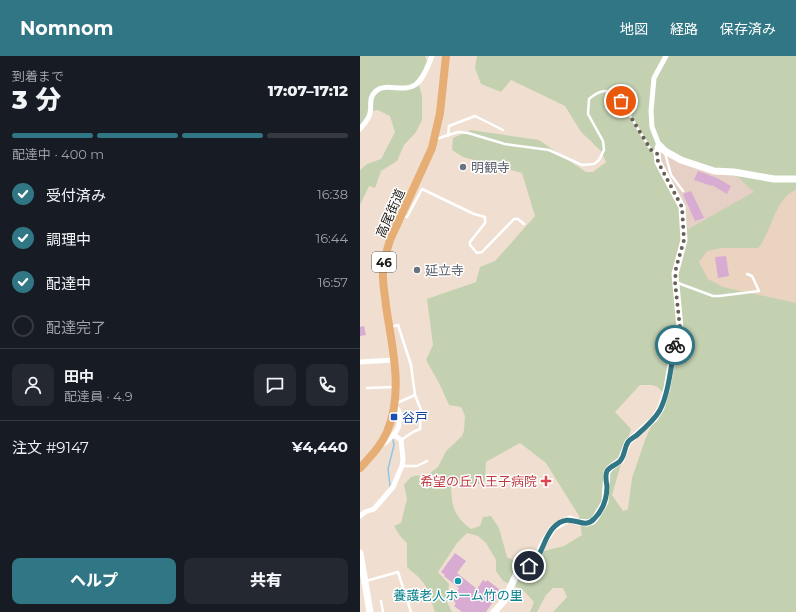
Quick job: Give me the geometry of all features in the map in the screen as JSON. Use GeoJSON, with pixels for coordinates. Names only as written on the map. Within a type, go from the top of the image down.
{"type":"FeatureCollection","features":[{"type":"Feature","properties":{"kind":"main road","name":"高尾街道"},"geometry":{"type":"LineString","coordinates":[[360,468],[387,432],[395,405],[396,387],[394,360],[384,287],[383,271],[385,256],[390,240],[429,156],[434,140],[440,113],[446,56]]}},
{"type":"Feature","properties":{"kind":"main road"},"geometry":{"type":"LineString","coordinates":[[659,145],[665,151],[685,162],[714,171],[734,172],[774,179],[796,178]]}},
{"type":"Feature","properties":{"kind":"main road"},"geometry":{"type":"LineString","coordinates":[[494,612],[504,601],[516,575],[535,561],[553,528],[570,519],[587,523],[593,521],[605,502],[607,472],[621,460],[628,442],[654,419],[661,408],[667,388],[674,347],[680,328],[675,282],[676,268],[684,240],[682,207],[658,162],[657,153],[659,145]]}},
{"type":"Feature","properties":{"kind":"main road"},"geometry":{"type":"LineString","coordinates":[[360,553],[370,612]]}},
{"type":"Feature","properties":{"kind":"street"},"geometry":{"type":"LineString","coordinates":[[360,129],[368,118],[371,97],[375,92],[379,89],[387,87],[406,88],[414,85],[421,78],[432,56]]}},
{"type":"Feature","properties":{"kind":"street"},"geometry":{"type":"LineString","coordinates":[[659,145],[652,127],[651,111],[654,78],[666,56]]}},
{"type":"Feature","properties":{"kind":"street"},"geometry":{"type":"LineString","coordinates":[[360,362],[394,360]]}},
{"type":"Feature","properties":{"kind":"street"},"geometry":{"type":"LineString","coordinates":[[380,443],[385,443],[399,428],[399,411],[395,405]]}},
{"type":"Feature","properties":{"kind":"street"},"geometry":{"type":"LineString","coordinates":[[360,516],[365,512],[374,509],[393,487],[402,466],[403,459],[400,440],[394,435]]}},
{"type":"Feature","properties":{"kind":"lane"},"geometry":{"type":"LineString","coordinates":[[434,140],[458,132],[468,133],[505,144],[549,150],[582,165],[594,164],[602,154],[603,141],[588,114],[589,99],[602,91],[609,91],[616,95],[621,101],[651,150],[657,153]]}},
{"type":"Feature","properties":{"kind":"lane"},"geometry":{"type":"LineString","coordinates":[[448,136],[449,126],[475,116],[503,130]]}},
{"type":"Feature","properties":{"kind":"lane"},"geometry":{"type":"LineString","coordinates":[[665,151],[672,175],[683,191]]}},
{"type":"Feature","properties":{"kind":"lane"},"geometry":{"type":"LineString","coordinates":[[401,216],[407,217],[422,189],[474,214],[485,217],[485,222],[470,242],[470,245],[477,253],[482,252],[514,219],[518,219],[524,224]]}},
{"type":"Feature","properties":{"kind":"lane"},"geometry":{"type":"LineString","coordinates":[[675,282],[713,296],[759,291],[752,276],[747,274]]}},
{"type":"Feature","properties":{"kind":"lane"},"geometry":{"type":"LineString","coordinates":[[389,328],[398,325],[410,365],[415,395],[421,410],[420,429],[400,440]]}},
{"type":"Feature","properties":{"kind":"lane"},"geometry":{"type":"LineString","coordinates":[[367,388],[396,387]]}},
{"type":"Feature","properties":{"kind":"lane"},"geometry":{"type":"LineString","coordinates":[[395,405],[415,395]]}},
{"type":"Feature","properties":{"kind":"lane"},"geometry":{"type":"LineString","coordinates":[[402,466],[417,466],[427,461]]}},
{"type":"Feature","properties":{"kind":"lane"},"geometry":{"type":"LineString","coordinates":[[365,582],[398,572],[411,612]]}},
{"type":"Feature","properties":{"kind":"lane"},"geometry":{"type":"LineString","coordinates":[[382,601],[383,612]]}},
{"type":"Feature","properties":{"kind":"shaded area"},"geometry":{"type":"Polygon","coordinates":[[[659,148],[686,163],[738,177],[755,192],[688,229],[684,202],[662,163],[659,148]]]}},
{"type":"Feature","properties":{"kind":"shaded area"},"geometry":{"type":"Polygon","coordinates":[[[796,178],[796,308],[680,282],[682,259],[796,178]]]}},
{"type":"Feature","properties":{"kind":"green space"},"geometry":{"type":"Polygon","coordinates":[[[360,56],[425,56],[427,62],[419,85],[422,96],[422,120],[416,132],[404,145],[397,161],[381,171],[375,188],[369,186],[360,205],[360,170],[367,164],[381,159],[395,132],[390,116],[378,110],[372,111],[360,126],[360,56]]]}},
{"type":"Feature","properties":{"kind":"green space"},"geometry":{"type":"Polygon","coordinates":[[[477,56],[796,56],[796,190],[789,194],[778,207],[767,233],[758,248],[721,248],[707,251],[699,262],[708,279],[723,287],[796,303],[796,612],[553,612],[567,597],[563,588],[553,588],[546,595],[537,612],[530,612],[534,602],[523,590],[503,581],[496,571],[496,560],[486,543],[478,536],[467,533],[457,543],[438,572],[449,584],[447,602],[452,612],[435,612],[424,583],[407,567],[407,543],[400,536],[394,526],[401,523],[407,499],[404,485],[413,476],[426,476],[438,467],[446,451],[462,436],[464,430],[465,416],[461,407],[449,405],[426,360],[433,345],[427,299],[476,282],[480,267],[495,261],[535,216],[522,173],[463,157],[452,150],[453,138],[471,130],[539,140],[586,172],[593,172],[606,162],[601,151],[581,132],[565,106],[511,80],[501,92],[481,84],[475,68],[477,56]],[[659,149],[662,163],[684,202],[688,229],[754,192],[738,177],[686,163],[659,149]],[[640,385],[615,412],[631,429],[612,495],[623,511],[628,509],[632,478],[645,440],[655,417],[666,400],[659,388],[656,386],[640,385]],[[520,443],[486,462],[485,481],[481,484],[455,484],[451,488],[452,501],[455,512],[471,529],[480,526],[483,517],[491,516],[499,528],[507,557],[517,562],[540,552],[564,546],[582,535],[579,516],[546,463],[520,443]]]}},
{"type":"Feature","properties":{"kind":"building"},"geometry":{"type":"Polygon","coordinates":[[[698,171],[717,178],[731,186],[727,194],[712,185],[694,180],[698,171]]]}},
{"type":"Feature","properties":{"kind":"building"},"geometry":{"type":"Polygon","coordinates":[[[691,191],[704,218],[695,221],[683,194],[691,191]]]}},
{"type":"Feature","properties":{"kind":"building"},"geometry":{"type":"Polygon","coordinates":[[[726,256],[729,276],[718,278],[715,257],[726,256]]]}},
{"type":"Feature","properties":{"kind":"building"},"geometry":{"type":"Polygon","coordinates":[[[364,326],[366,335],[360,336],[360,327],[364,326]]]}},
{"type":"Feature","properties":{"kind":"building"},"geometry":{"type":"Polygon","coordinates":[[[455,553],[466,561],[457,573],[477,589],[483,580],[486,582],[487,580],[499,589],[498,591],[500,592],[486,612],[462,612],[454,606],[456,603],[451,599],[459,588],[441,572],[455,553]]]}},
{"type":"Feature","properties":{"kind":"waterway"},"geometry":{"type":"LineString","coordinates":[[390,486],[388,469],[394,445],[393,440]]}},
{"type":"Feature","properties":{"kind":"way so far"},"geometry":{"type":"LineString","coordinates":[[621,101],[651,150],[657,153],[658,162],[682,207],[684,240],[676,268],[675,282],[680,328],[675,345]]}},
{"type":"Feature","properties":{"kind":"place","name":"明観寺"},"geometry":{"type":"Point","coordinates":[463,167]}},
{"type":"Feature","properties":{"kind":"place","name":"延立寺"},"geometry":{"type":"Point","coordinates":[417,270]}},
{"type":"Feature","properties":{"kind":"place","name":"谷戸"},"geometry":{"type":"Point","coordinates":[394,417]}},
{"type":"Feature","properties":{"kind":"place","name":"希望の丘八王子病院"},"geometry":{"type":"Point","coordinates":[546,481]}},
{"type":"Feature","properties":{"kind":"place","name":"養護老人ホーム竹の里"},"geometry":{"type":"Point","coordinates":[458,581]}},
{"type":"Feature","properties":{"kind":"route"},"geometry":{"type":"LineString","coordinates":[[529,566],[537,559],[546,538],[556,525],[570,519],[583,524],[593,521],[601,510],[606,498],[606,474],[608,470],[621,460],[628,442],[654,419],[661,408],[667,388],[675,345]]}}]}
